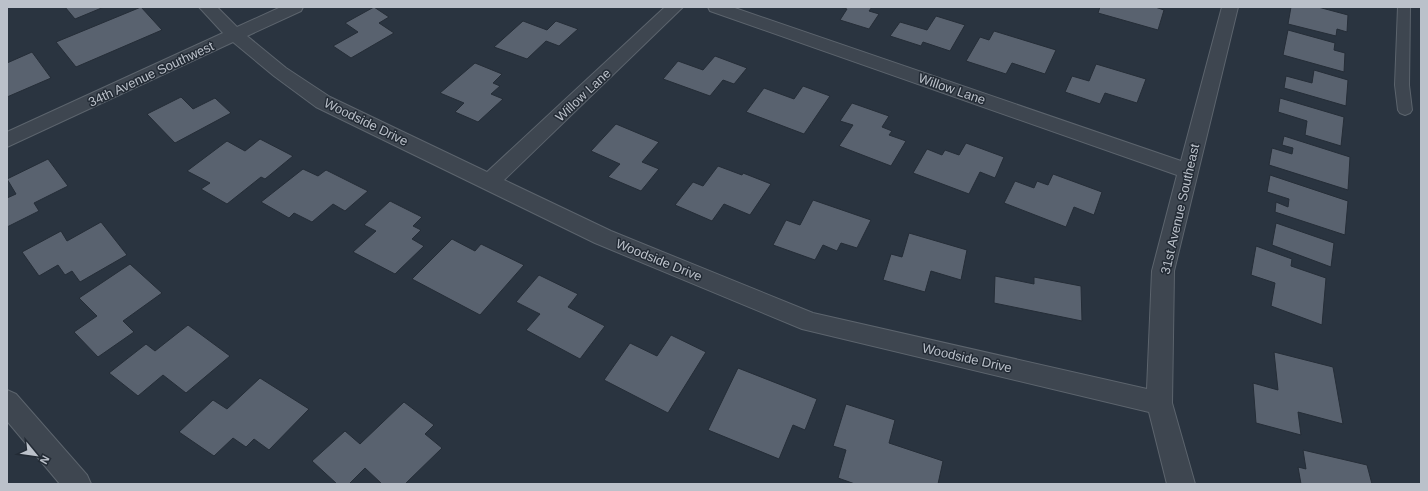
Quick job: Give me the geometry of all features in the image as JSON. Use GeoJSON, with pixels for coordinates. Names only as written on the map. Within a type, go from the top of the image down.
{"type":"FeatureCollection","features":[{"type":"Feature","properties":{"kind":"street","name":"Woodside Drive"},"geometry":{"type":"LineString","coordinates":[[207,7],[235,35],[280,72],[323,102],[603,237],[810,322],[1159,403]]}},
{"type":"Feature","properties":{"kind":"street","name":"34th Avenue Southwest"},"geometry":{"type":"LineString","coordinates":[[7,140],[295,7]]}},
{"type":"Feature","properties":{"kind":"street","name":"Willow Lane"},"geometry":{"type":"LineString","coordinates":[[490,182],[675,7]]}},
{"type":"Feature","properties":{"kind":"street","name":"Willow Lane"},"geometry":{"type":"LineString","coordinates":[[716,7],[1188,171]]}},
{"type":"Feature","properties":{"kind":"street","name":"31st Avenue Southeast"},"geometry":{"type":"LineString","coordinates":[[1181,484],[1159,403],[1163,271],[1230,7]]}},
{"type":"Feature","properties":{"kind":"street"},"geometry":{"type":"LineString","coordinates":[[7,402],[77,484]]}},
{"type":"Feature","properties":{"kind":"lane"},"geometry":{"type":"LineString","coordinates":[[1404,7],[1402,85],[1405,110]]}},
{"type":"Feature","properties":{"kind":"building"},"geometry":{"type":"Polygon","coordinates":[[[65,7],[104,7],[75,19],[65,7]]]}},
{"type":"Feature","properties":{"kind":"building"},"geometry":{"type":"Polygon","coordinates":[[[141,7],[162,30],[76,67],[56,42],[141,7]]]}},
{"type":"Feature","properties":{"kind":"building"},"geometry":{"type":"Polygon","coordinates":[[[374,7],[389,17],[379,23],[394,33],[351,58],[333,46],[358,32],[345,23],[374,7]]]}},
{"type":"Feature","properties":{"kind":"building"},"geometry":{"type":"Polygon","coordinates":[[[840,7],[872,7],[869,11],[879,14],[869,29],[840,20],[847,9],[840,7]]]}},
{"type":"Feature","properties":{"kind":"building"},"geometry":{"type":"Polygon","coordinates":[[[1100,7],[1155,7],[1164,10],[1158,30],[1098,13],[1100,7]]]}},
{"type":"Feature","properties":{"kind":"building"},"geometry":{"type":"Polygon","coordinates":[[[1291,7],[1318,7],[1348,15],[1347,32],[1337,29],[1336,36],[1288,24],[1291,7]]]}},
{"type":"Feature","properties":{"kind":"building"},"geometry":{"type":"Polygon","coordinates":[[[936,16],[965,25],[950,51],[923,42],[921,46],[890,36],[900,22],[927,30],[936,16]]]}},
{"type":"Feature","properties":{"kind":"building"},"geometry":{"type":"Polygon","coordinates":[[[523,21],[547,30],[556,21],[578,29],[559,46],[546,41],[527,59],[494,47],[523,21]]]}},
{"type":"Feature","properties":{"kind":"building"},"geometry":{"type":"Polygon","coordinates":[[[1288,30],[1335,43],[1334,50],[1345,53],[1344,72],[1283,55],[1288,30]]]}},
{"type":"Feature","properties":{"kind":"building"},"geometry":{"type":"Polygon","coordinates":[[[994,31],[1056,50],[1045,74],[1012,63],[1006,74],[966,61],[980,37],[989,40],[994,31]]]}},
{"type":"Feature","properties":{"kind":"building"},"geometry":{"type":"Polygon","coordinates":[[[32,52],[51,78],[7,97],[7,63],[32,52]]]}},
{"type":"Feature","properties":{"kind":"building"},"geometry":{"type":"Polygon","coordinates":[[[715,56],[747,68],[734,84],[723,80],[710,96],[663,79],[678,61],[703,70],[715,56]]]}},
{"type":"Feature","properties":{"kind":"building"},"geometry":{"type":"Polygon","coordinates":[[[475,63],[502,74],[493,83],[500,86],[491,94],[503,99],[478,122],[455,112],[464,103],[440,93],[475,63]]]}},
{"type":"Feature","properties":{"kind":"building"},"geometry":{"type":"Polygon","coordinates":[[[1096,64],[1146,79],[1137,103],[1105,93],[1100,104],[1065,92],[1072,76],[1089,81],[1096,64]]]}},
{"type":"Feature","properties":{"kind":"building"},"geometry":{"type":"Polygon","coordinates":[[[1314,70],[1348,80],[1346,106],[1284,88],[1286,76],[1312,83],[1314,70]]]}},
{"type":"Feature","properties":{"kind":"building"},"geometry":{"type":"Polygon","coordinates":[[[803,86],[830,96],[804,134],[746,112],[764,88],[794,99],[803,86]]]}},
{"type":"Feature","properties":{"kind":"building"},"geometry":{"type":"Polygon","coordinates":[[[181,97],[193,109],[215,98],[231,113],[175,143],[147,114],[181,97]]]}},
{"type":"Feature","properties":{"kind":"building"},"geometry":{"type":"Polygon","coordinates":[[[1280,98],[1344,117],[1341,146],[1305,135],[1307,121],[1278,112],[1280,98]]]}},
{"type":"Feature","properties":{"kind":"building"},"geometry":{"type":"Polygon","coordinates":[[[852,103],[889,116],[882,127],[892,131],[889,135],[906,141],[891,166],[839,146],[853,125],[840,121],[852,103]]]}},
{"type":"Feature","properties":{"kind":"building"},"geometry":{"type":"Polygon","coordinates":[[[616,124],[659,142],[642,162],[659,169],[641,191],[608,177],[620,164],[591,151],[616,124]]]}},
{"type":"Feature","properties":{"kind":"building"},"geometry":{"type":"Polygon","coordinates":[[[1284,136],[1350,157],[1348,190],[1269,165],[1272,148],[1292,154],[1293,148],[1282,145],[1284,136]]]}},
{"type":"Feature","properties":{"kind":"building"},"geometry":{"type":"Polygon","coordinates":[[[260,139],[293,156],[265,179],[261,177],[227,204],[201,189],[210,183],[187,171],[227,141],[245,151],[260,139]]]}},
{"type":"Feature","properties":{"kind":"building"},"geometry":{"type":"Polygon","coordinates":[[[966,143],[1004,157],[995,178],[980,172],[969,194],[913,173],[927,149],[942,155],[945,150],[959,155],[966,143]]]}},
{"type":"Feature","properties":{"kind":"building"},"geometry":{"type":"Polygon","coordinates":[[[48,159],[68,186],[34,203],[39,211],[7,227],[7,198],[16,194],[7,179],[48,159]]]}},
{"type":"Feature","properties":{"kind":"building"},"geometry":{"type":"Polygon","coordinates":[[[718,166],[742,175],[743,173],[771,184],[750,215],[724,204],[712,221],[675,205],[693,182],[703,186],[718,166]]]}},
{"type":"Feature","properties":{"kind":"building"},"geometry":{"type":"Polygon","coordinates":[[[303,169],[318,176],[326,170],[368,191],[345,211],[333,204],[312,222],[294,213],[289,218],[261,202],[303,169]]]}},
{"type":"Feature","properties":{"kind":"building"},"geometry":{"type":"Polygon","coordinates":[[[1053,174],[1102,192],[1094,215],[1074,207],[1066,227],[1004,203],[1015,181],[1034,188],[1037,181],[1048,185],[1053,174]]]}},
{"type":"Feature","properties":{"kind":"building"},"geometry":{"type":"Polygon","coordinates":[[[1270,175],[1348,201],[1345,235],[1275,212],[1276,202],[1288,207],[1289,199],[1267,192],[1270,175]]]}},
{"type":"Feature","properties":{"kind":"building"},"geometry":{"type":"Polygon","coordinates":[[[813,200],[871,220],[857,248],[841,243],[837,251],[823,245],[815,260],[773,245],[786,220],[800,225],[813,200]]]}},
{"type":"Feature","properties":{"kind":"building"},"geometry":{"type":"Polygon","coordinates":[[[390,201],[422,217],[413,226],[421,230],[412,239],[424,246],[395,274],[353,252],[376,231],[364,225],[390,201]]]}},
{"type":"Feature","properties":{"kind":"building"},"geometry":{"type":"Polygon","coordinates":[[[101,222],[127,255],[80,282],[72,271],[65,275],[58,265],[39,276],[22,252],[61,231],[67,241],[101,222]]]}},
{"type":"Feature","properties":{"kind":"building"},"geometry":{"type":"Polygon","coordinates":[[[1276,223],[1334,243],[1331,267],[1272,245],[1276,223]]]}},
{"type":"Feature","properties":{"kind":"building"},"geometry":{"type":"Polygon","coordinates":[[[909,233],[967,250],[961,280],[931,271],[925,292],[883,280],[891,254],[902,257],[909,233]]]}},
{"type":"Feature","properties":{"kind":"building"},"geometry":{"type":"Polygon","coordinates":[[[452,239],[475,251],[481,244],[524,265],[480,315],[412,279],[452,239]]]}},
{"type":"Feature","properties":{"kind":"building"},"geometry":{"type":"Polygon","coordinates":[[[1256,246],[1292,259],[1291,266],[1326,278],[1322,325],[1271,306],[1275,283],[1251,275],[1256,246]]]}},
{"type":"Feature","properties":{"kind":"building"},"geometry":{"type":"Polygon","coordinates":[[[130,264],[162,293],[123,321],[134,332],[98,357],[74,332],[97,316],[79,298],[130,264]]]}},
{"type":"Feature","properties":{"kind":"building"},"geometry":{"type":"Polygon","coordinates":[[[539,275],[578,294],[568,307],[605,326],[580,359],[526,330],[540,314],[516,302],[539,275]]]}},
{"type":"Feature","properties":{"kind":"building"},"geometry":{"type":"Polygon","coordinates":[[[995,276],[1034,284],[1034,277],[1081,286],[1082,321],[994,303],[995,276]]]}},
{"type":"Feature","properties":{"kind":"building"},"geometry":{"type":"Polygon","coordinates":[[[188,325],[230,356],[186,393],[163,375],[138,396],[109,373],[146,344],[155,351],[188,325]]]}},
{"type":"Feature","properties":{"kind":"building"},"geometry":{"type":"Polygon","coordinates":[[[671,335],[706,352],[668,413],[604,380],[630,343],[657,356],[671,335]]]}},
{"type":"Feature","properties":{"kind":"building"},"geometry":{"type":"Polygon","coordinates":[[[1274,352],[1333,367],[1343,424],[1298,412],[1301,435],[1256,423],[1253,383],[1278,390],[1274,352]]]}},
{"type":"Feature","properties":{"kind":"building"},"geometry":{"type":"Polygon","coordinates":[[[738,368],[817,399],[805,430],[793,425],[779,459],[708,430],[738,368]]]}},
{"type":"Feature","properties":{"kind":"building"},"geometry":{"type":"Polygon","coordinates":[[[260,378],[309,409],[269,450],[254,439],[246,447],[233,438],[214,456],[179,432],[213,400],[227,409],[260,378]]]}},
{"type":"Feature","properties":{"kind":"building"},"geometry":{"type":"Polygon","coordinates":[[[404,402],[434,425],[425,434],[442,448],[405,484],[382,484],[365,468],[349,484],[337,484],[312,461],[345,431],[360,444],[404,402]]]}},
{"type":"Feature","properties":{"kind":"building"},"geometry":{"type":"Polygon","coordinates":[[[846,404],[895,420],[889,443],[943,461],[938,484],[855,484],[838,478],[846,450],[833,446],[846,404]]]}},
{"type":"Feature","properties":{"kind":"building"},"geometry":{"type":"Polygon","coordinates":[[[1303,450],[1367,465],[1372,484],[1301,484],[1298,467],[1306,469],[1303,450]]]}}]}
